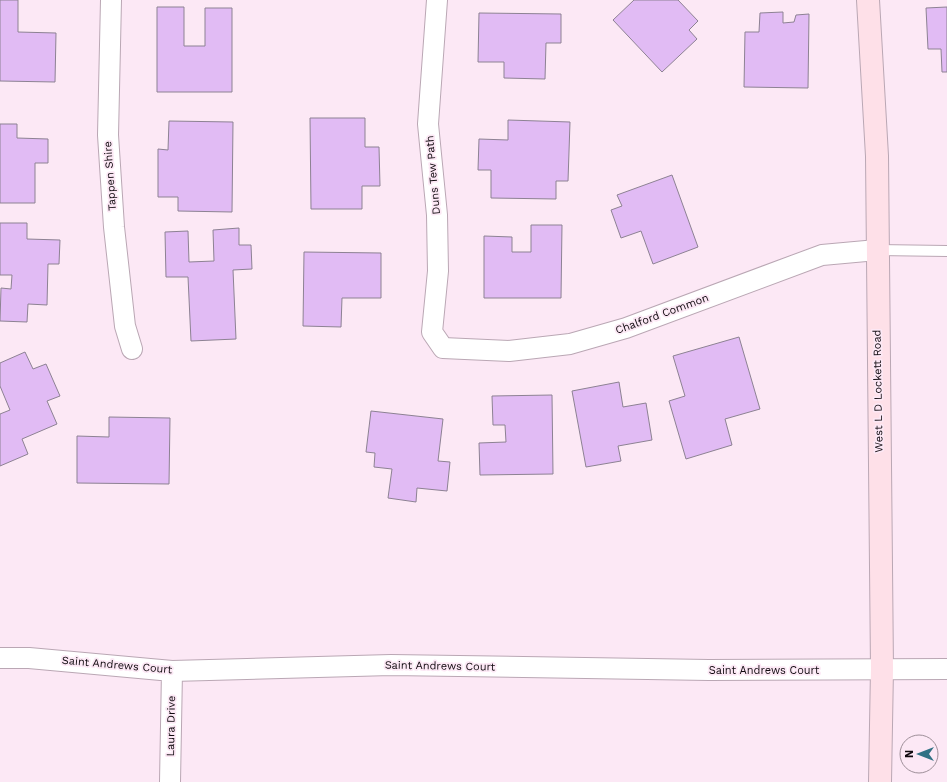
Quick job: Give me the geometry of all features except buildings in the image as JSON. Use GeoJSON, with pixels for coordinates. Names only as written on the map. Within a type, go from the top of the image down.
{"type":"FeatureCollection","features":[{"type":"Feature","properties":{"kind":"main road","name":"West L D Lockett Road"},"geometry":{"type":"LineString","coordinates":[[868,0],[877,156],[882,669],[880,782]]}},
{"type":"Feature","properties":{"kind":"street","name":"Tappen Shire"},"geometry":{"type":"LineString","coordinates":[[111,0],[108,135],[114,227],[125,326],[132,349]]}},
{"type":"Feature","properties":{"kind":"street","name":"Duns Tew Path"},"geometry":{"type":"LineString","coordinates":[[437,0],[428,124],[436,216],[438,271],[432,332],[443,348]]}},
{"type":"Feature","properties":{"kind":"street","name":"Chalford Common"},"geometry":{"type":"LineString","coordinates":[[443,348],[509,352],[570,344],[626,328],[822,255],[877,250]]}},
{"type":"Feature","properties":{"kind":"street","name":"Saint Andrews Court"},"geometry":{"type":"LineString","coordinates":[[0,658],[29,658],[172,671],[390,665],[709,670],[947,669]]}},
{"type":"Feature","properties":{"kind":"street","name":"Laura Drive"},"geometry":{"type":"LineString","coordinates":[[170,782],[172,671]]}},
{"type":"Feature","properties":{"kind":"lane"},"geometry":{"type":"LineString","coordinates":[[877,250],[947,251]]}}]}
